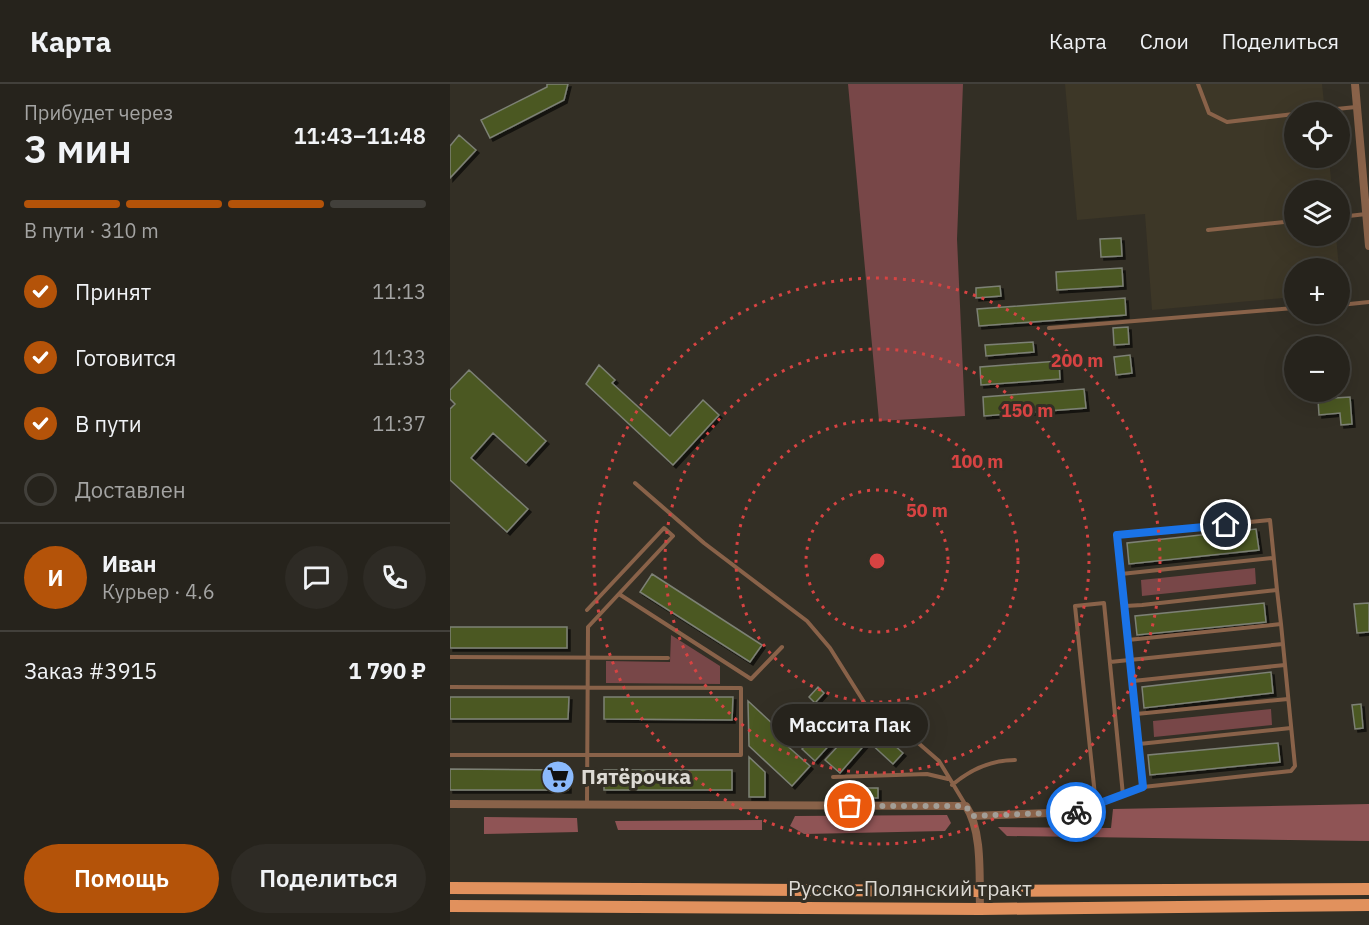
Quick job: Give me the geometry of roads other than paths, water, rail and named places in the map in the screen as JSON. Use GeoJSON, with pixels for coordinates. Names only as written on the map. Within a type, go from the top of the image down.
{"type":"FeatureCollection","features":[{"type":"Feature","properties":{"kind":"main road","name":"Русско-Полянский тракт"},"geometry":{"type":"LineString","coordinates":[[450,888],[979,891],[1369,889]]}},
{"type":"Feature","properties":{"kind":"main road","name":"Русско-Полянский тракт"},"geometry":{"type":"LineString","coordinates":[[450,906],[980,909],[1369,905]]}},
{"type":"Feature","properties":{"kind":"street"},"geometry":{"type":"LineString","coordinates":[[1355,84],[1369,246]]}},
{"type":"Feature","properties":{"kind":"street"},"geometry":{"type":"LineString","coordinates":[[450,804],[966,806],[972,816],[980,909]]}},
{"type":"Feature","properties":{"kind":"street"},"geometry":{"type":"LineString","coordinates":[[972,816],[1078,812]]}},
{"type":"Feature","properties":{"kind":"lane"},"geometry":{"type":"LineString","coordinates":[[1198,84],[1209,113],[1227,122],[1284,115]]}},
{"type":"Feature","properties":{"kind":"lane"},"geometry":{"type":"LineString","coordinates":[[1350,107],[1357,106]]}},
{"type":"Feature","properties":{"kind":"lane"},"geometry":{"type":"LineString","coordinates":[[1350,216],[1366,214]]}},
{"type":"Feature","properties":{"kind":"lane"},"geometry":{"type":"LineString","coordinates":[[1208,230],[1284,222]]}},
{"type":"Feature","properties":{"kind":"lane"},"geometry":{"type":"LineString","coordinates":[[1350,304],[1369,302]]}},
{"type":"Feature","properties":{"kind":"lane"},"geometry":{"type":"LineString","coordinates":[[1049,328],[1284,309]]}},
{"type":"Feature","properties":{"kind":"lane"},"geometry":{"type":"LineString","coordinates":[[635,483],[711,549],[807,621],[830,648],[869,710],[886,715],[939,761],[966,806]]}},
{"type":"Feature","properties":{"kind":"lane"},"geometry":{"type":"LineString","coordinates":[[1078,812],[1143,787],[1291,771],[1295,766],[1269,520],[1117,535],[1143,787]]}},
{"type":"Feature","properties":{"kind":"lane"},"geometry":{"type":"LineString","coordinates":[[587,610],[664,528],[673,536],[588,627],[587,805]]}},
{"type":"Feature","properties":{"kind":"lane"},"geometry":{"type":"LineString","coordinates":[[1121,574],[1274,558]]}},
{"type":"Feature","properties":{"kind":"lane"},"geometry":{"type":"LineString","coordinates":[[1125,606],[1277,590]]}},
{"type":"Feature","properties":{"kind":"lane"},"geometry":{"type":"LineString","coordinates":[[618,594],[751,678],[783,647]]}},
{"type":"Feature","properties":{"kind":"lane"},"geometry":{"type":"LineString","coordinates":[[1096,805],[1075,606],[1104,603],[1123,795]]}},
{"type":"Feature","properties":{"kind":"lane"},"geometry":{"type":"LineString","coordinates":[[1128,640],[1281,624]]}},
{"type":"Feature","properties":{"kind":"lane"},"geometry":{"type":"LineString","coordinates":[[1110,662],[1283,644]]}},
{"type":"Feature","properties":{"kind":"lane"},"geometry":{"type":"LineString","coordinates":[[450,657],[668,658]]}},
{"type":"Feature","properties":{"kind":"lane"},"geometry":{"type":"LineString","coordinates":[[1133,681],[1285,665]]}},
{"type":"Feature","properties":{"kind":"lane"},"geometry":{"type":"LineString","coordinates":[[450,687],[741,688],[741,755],[450,754]]}},
{"type":"Feature","properties":{"kind":"lane"},"geometry":{"type":"LineString","coordinates":[[1136,714],[1288,699]]}},
{"type":"Feature","properties":{"kind":"lane"},"geometry":{"type":"LineString","coordinates":[[1139,744],[1291,728]]}},
{"type":"Feature","properties":{"kind":"lane"},"geometry":{"type":"LineString","coordinates":[[952,785],[963,776],[988,764],[1015,760]]}},
{"type":"Feature","properties":{"kind":"lane"},"geometry":{"type":"LineString","coordinates":[[832,777],[927,774],[949,780]]}},
{"type":"Feature","properties":{"kind":"place","name":"Пятёрочка"},"geometry":{"type":"Point","coordinates":[558,777]}},
{"type":"Feature","properties":{"kind":"place","name":"Массита Пак"},"geometry":{"type":"Point","coordinates":[850,806]}}]}
